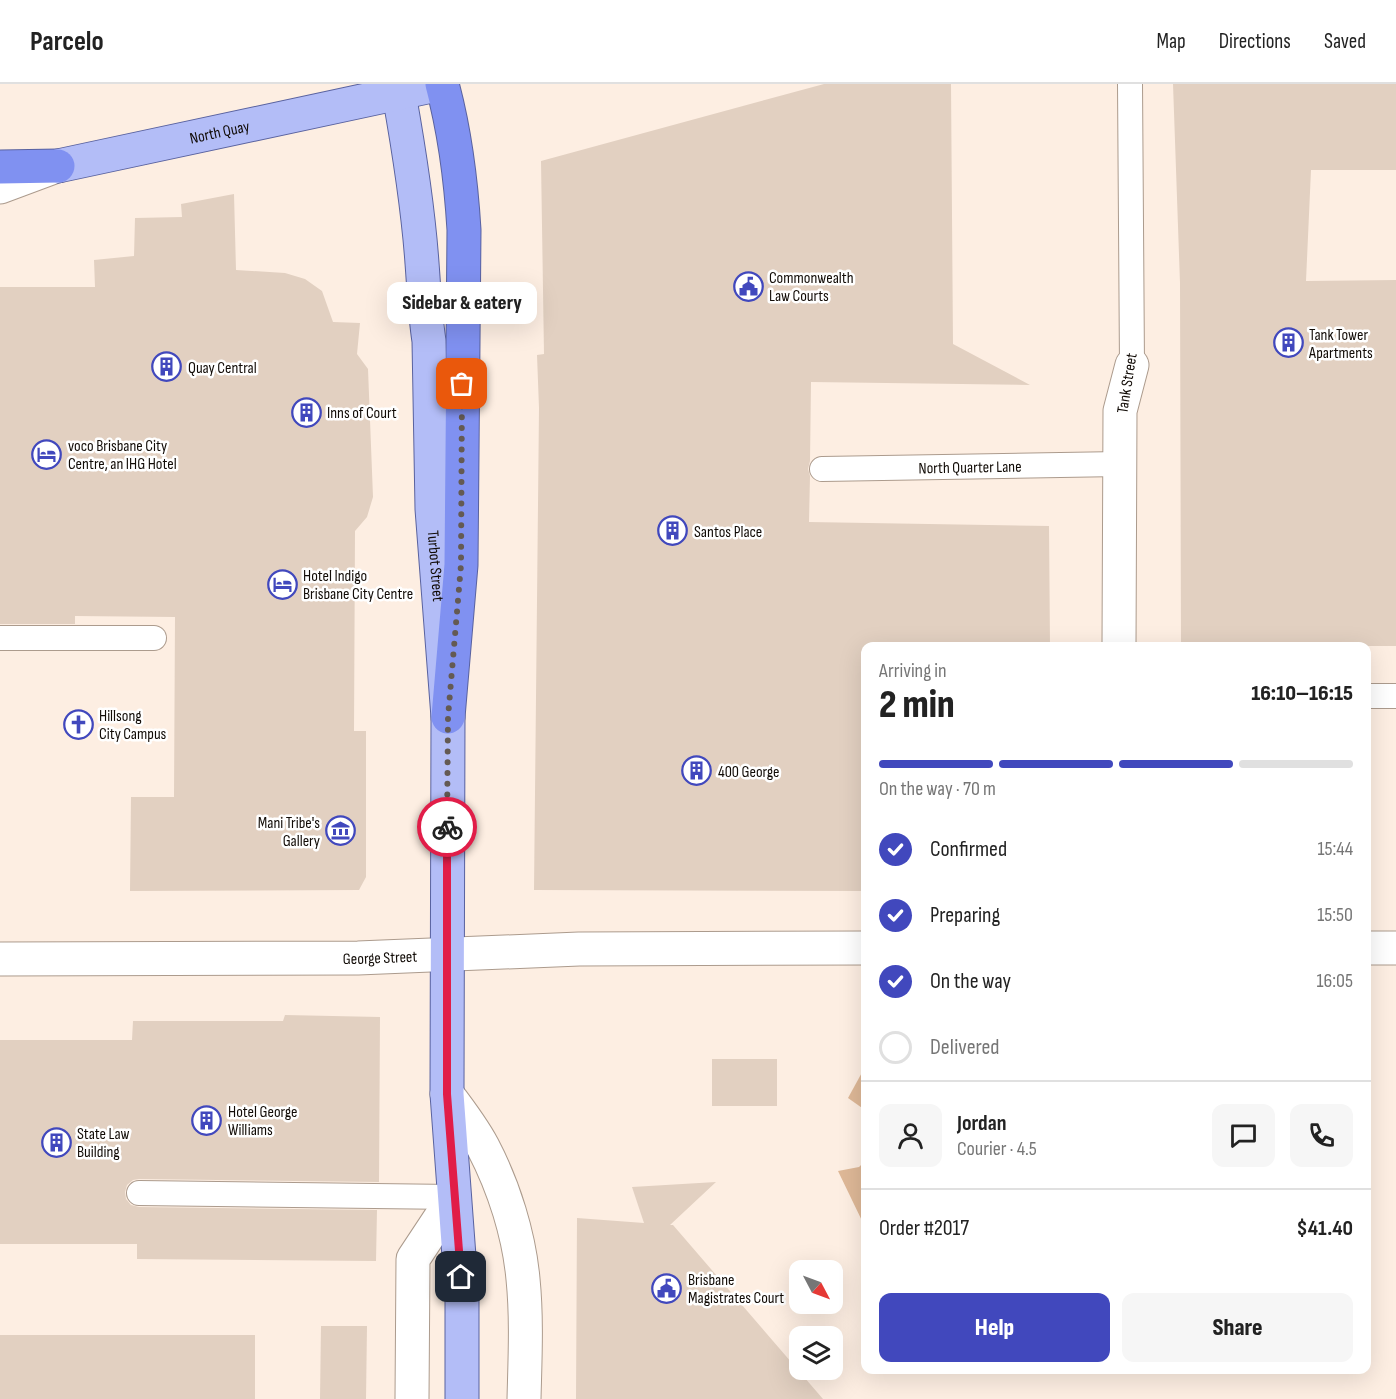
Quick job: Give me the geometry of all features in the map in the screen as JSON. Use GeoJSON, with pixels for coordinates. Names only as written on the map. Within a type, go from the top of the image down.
{"type":"FeatureCollection","features":[{"type":"Feature","properties":{"kind":"highway"},"geometry":{"type":"LineString","coordinates":[[441,84],[454,140],[462,201],[461,565],[448,717]]}},
{"type":"Feature","properties":{"kind":"highway"},"geometry":{"type":"LineString","coordinates":[[0,167],[58,165]]}},
{"type":"Feature","properties":{"kind":"main road","name":"North Quay"},"geometry":{"type":"LineString","coordinates":[[58,165],[441,84]]}},
{"type":"Feature","properties":{"kind":"main road","name":"Turbot Street"},"geometry":{"type":"LineString","coordinates":[[399,94],[408,144],[429,341],[432,509],[448,717],[447,1094],[462,1297],[462,1399]]}},
{"type":"Feature","properties":{"kind":"street","name":"North Quay"},"geometry":{"type":"LineString","coordinates":[[0,187],[58,165]]}},
{"type":"Feature","properties":{"kind":"street","name":"Tank Street"},"geometry":{"type":"LineString","coordinates":[[1119,642],[1120,411],[1132,365]]}},
{"type":"Feature","properties":{"kind":"street","name":"George Street"},"geometry":{"type":"LineString","coordinates":[[0,959],[358,958],[579,949],[861,948]]}},
{"type":"Feature","properties":{"kind":"street"},"geometry":{"type":"LineString","coordinates":[[1371,948],[1396,948]]}},
{"type":"Feature","properties":{"kind":"street"},"geometry":{"type":"LineString","coordinates":[[447,1094],[484,1148],[502,1192],[517,1242],[523,1278],[525,1311],[524,1399]]}},
{"type":"Feature","properties":{"kind":"street"},"geometry":{"type":"LineString","coordinates":[[412,1399],[413,1259],[454,1197]]}},
{"type":"Feature","properties":{"kind":"lane","name":"Tank Street"},"geometry":{"type":"LineString","coordinates":[[1130,84],[1132,365]]}},
{"type":"Feature","properties":{"kind":"lane","name":"North Quarter Lane"},"geometry":{"type":"LineString","coordinates":[[822,469],[1120,464]]}},
{"type":"Feature","properties":{"kind":"lane"},"geometry":{"type":"LineString","coordinates":[[0,638],[154,638]]}},
{"type":"Feature","properties":{"kind":"lane"},"geometry":{"type":"LineString","coordinates":[[1371,696],[1396,696]]}},
{"type":"Feature","properties":{"kind":"lane"},"geometry":{"type":"LineString","coordinates":[[139,1193],[454,1197]]}},
{"type":"Feature","properties":{"kind":"shaded area"},"geometry":{"type":"Polygon","coordinates":[[[861,1074],[861,1107],[848,1098],[861,1074]]]}},
{"type":"Feature","properties":{"kind":"shaded area"},"geometry":{"type":"Polygon","coordinates":[[[861,1165],[861,1219],[838,1171],[861,1165]]]}},
{"type":"Feature","properties":{"kind":"building"},"geometry":{"type":"Polygon","coordinates":[[[824,84],[951,84],[953,344],[1030,385],[811,382],[809,522],[1049,526],[1050,642],[861,642],[861,891],[534,890],[539,408],[537,355],[544,354],[541,161],[824,84]]]}},
{"type":"Feature","properties":{"kind":"building"},"geometry":{"type":"Polygon","coordinates":[[[1173,84],[1396,84],[1396,170],[1311,170],[1306,281],[1396,280],[1396,646],[1371,646],[1371,642],[1181,642],[1180,283],[1173,84]]]}},
{"type":"Feature","properties":{"kind":"building"},"geometry":{"type":"Polygon","coordinates":[[[234,194],[236,270],[285,273],[305,279],[322,291],[333,322],[360,323],[357,354],[368,369],[373,497],[367,517],[355,531],[354,731],[366,731],[366,877],[359,890],[130,891],[131,797],[174,797],[175,617],[75,616],[75,624],[0,624],[0,287],[95,287],[94,260],[134,256],[135,218],[182,217],[181,204],[234,194]]]}},
{"type":"Feature","properties":{"kind":"building"},"geometry":{"type":"Polygon","coordinates":[[[285,1015],[380,1017],[379,1182],[139,1179],[127,1185],[126,1199],[131,1205],[139,1207],[377,1210],[376,1261],[137,1259],[137,1244],[0,1244],[0,1040],[132,1040],[133,1021],[283,1021],[285,1015]]]}},
{"type":"Feature","properties":{"kind":"building"},"geometry":{"type":"Polygon","coordinates":[[[712,1059],[777,1059],[777,1106],[712,1106],[712,1059]]]}},
{"type":"Feature","properties":{"kind":"building","name":"Brisbane Magistrates Court"},"geometry":{"type":"Polygon","coordinates":[[[716,1182],[670,1225],[673,1225],[789,1360],[789,1380],[807,1380],[823,1399],[576,1399],[577,1218],[644,1223],[632,1187],[716,1182]]]}},
{"type":"Feature","properties":{"kind":"building"},"geometry":{"type":"Polygon","coordinates":[[[321,1326],[367,1326],[366,1399],[320,1399],[321,1326]]]}},
{"type":"Feature","properties":{"kind":"building"},"geometry":{"type":"Polygon","coordinates":[[[0,1335],[255,1335],[255,1399],[0,1399],[0,1335]]]}},
{"type":"Feature","properties":{"kind":"way so far"},"geometry":{"type":"LineString","coordinates":[[447,827],[448,717],[461,565],[462,384]]}},
{"type":"Feature","properties":{"kind":"place","name":"Commonwealth Law Courts"},"geometry":{"type":"Point","coordinates":[748,286]}},
{"type":"Feature","properties":{"kind":"place","name":"Tank Tower Apartments"},"geometry":{"type":"Point","coordinates":[1288,343]}},
{"type":"Feature","properties":{"kind":"place","name":"Quay Central"},"geometry":{"type":"Point","coordinates":[167,367]}},
{"type":"Feature","properties":{"kind":"place","name":"Sidebar & eatery"},"geometry":{"type":"Point","coordinates":[462,384]}},
{"type":"Feature","properties":{"kind":"place","name":"Inns of Court"},"geometry":{"type":"Point","coordinates":[306,412]}},
{"type":"Feature","properties":{"kind":"place","name":"voco Brisbane City Centre, an IHG Hotel"},"geometry":{"type":"Point","coordinates":[47,454]}},
{"type":"Feature","properties":{"kind":"place","name":"Santos Place"},"geometry":{"type":"Point","coordinates":[673,531]}},
{"type":"Feature","properties":{"kind":"place","name":"Hotel Indigo Brisbane City Centre"},"geometry":{"type":"Point","coordinates":[282,584]}},
{"type":"Feature","properties":{"kind":"place","name":"Hillsong City Campus"},"geometry":{"type":"Point","coordinates":[78,724]}},
{"type":"Feature","properties":{"kind":"place","name":"400 George"},"geometry":{"type":"Point","coordinates":[697,771]}},
{"type":"Feature","properties":{"kind":"place","name":"Mani Tribe's Gallery"},"geometry":{"type":"Point","coordinates":[341,831]}},
{"type":"Feature","properties":{"kind":"place","name":"Hotel George Williams"},"geometry":{"type":"Point","coordinates":[207,1120]}},
{"type":"Feature","properties":{"kind":"place","name":"State Law Building"},"geometry":{"type":"Point","coordinates":[56,1142]}},
{"type":"Feature","properties":{"kind":"place","name":"Brisbane Magistrates Court"},"geometry":{"type":"Point","coordinates":[667,1288]}},
{"type":"Feature","properties":{"kind":"route"},"geometry":{"type":"LineString","coordinates":[[447,827],[447,1094],[461,1277]]}}]}
